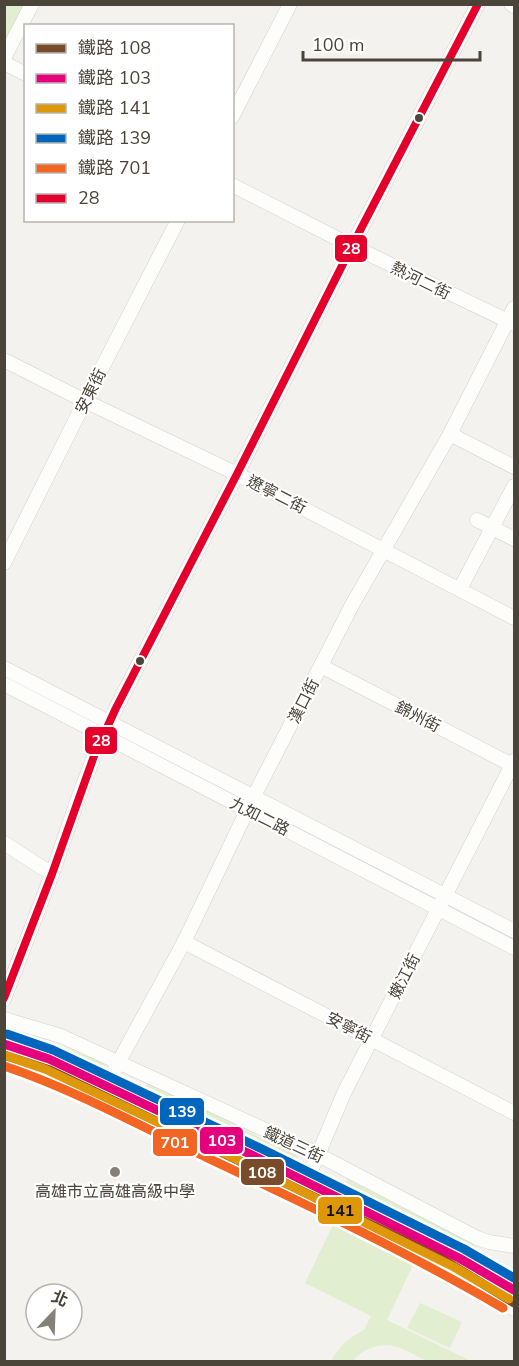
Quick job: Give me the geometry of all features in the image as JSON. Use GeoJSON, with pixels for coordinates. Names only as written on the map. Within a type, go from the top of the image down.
{"type":"FeatureCollection","features":[{"type":"Feature","properties":{"kind":"street"},"geometry":{"type":"LineString","coordinates":[[4,58],[32,4]]}},
{"type":"Feature","properties":{"kind":"street"},"geometry":{"type":"LineString","coordinates":[[234,113],[290,4]]}},
{"type":"Feature","properties":{"kind":"street"},"geometry":{"type":"LineString","coordinates":[[4,999],[106,729],[478,4]]}},
{"type":"Feature","properties":{"kind":"street"},"geometry":{"type":"LineString","coordinates":[[4,63],[24,73]]}},
{"type":"Feature","properties":{"kind":"street","name":"熱河二街"},"geometry":{"type":"LineString","coordinates":[[234,186],[352,246],[512,318]]}},
{"type":"Feature","properties":{"kind":"street","name":"安東街"},"geometry":{"type":"LineString","coordinates":[[4,563],[177,222]]}},
{"type":"Feature","properties":{"kind":"street","name":"漢口街"},"geometry":{"type":"LineString","coordinates":[[101,1097],[184,942],[254,796],[352,605],[450,434],[512,318]]}},
{"type":"Feature","properties":{"kind":"street","name":"遼寧二街"},"geometry":{"type":"LineString","coordinates":[[4,360],[237,474],[514,618]]}},
{"type":"Feature","properties":{"kind":"street"},"geometry":{"type":"LineString","coordinates":[[450,434],[514,467]]}},
{"type":"Feature","properties":{"kind":"street"},"geometry":{"type":"LineString","coordinates":[[460,590],[514,486]]}},
{"type":"Feature","properties":{"kind":"street"},"geometry":{"type":"LineString","coordinates":[[477,520],[514,539]]}},
{"type":"Feature","properties":{"kind":"street","name":"錦州街"},"geometry":{"type":"LineString","coordinates":[[321,666],[514,764]]}},
{"type":"Feature","properties":{"kind":"street","name":"九如二路"},"geometry":{"type":"LineString","coordinates":[[4,668],[248,810],[514,948]]}},
{"type":"Feature","properties":{"kind":"street","name":"九如二路"},"geometry":{"type":"LineString","coordinates":[[4,684],[254,796],[514,931]]}},
{"type":"Feature","properties":{"kind":"street","name":"嫩江街"},"geometry":{"type":"LineString","coordinates":[[300,1194],[344,1093],[514,764]]}},
{"type":"Feature","properties":{"kind":"street"},"geometry":{"type":"LineString","coordinates":[[4,843],[52,874]]}},
{"type":"Feature","properties":{"kind":"street","name":"安寧街"},"geometry":{"type":"LineString","coordinates":[[184,942],[514,1113]]}},
{"type":"Feature","properties":{"kind":"street","name":"鐵道三街"},"geometry":{"type":"LineString","coordinates":[[4,1019],[61,1036],[318,1155],[477,1238],[489,1242],[513,1242]]}},
{"type":"Feature","properties":{"kind":"street"},"geometry":{"type":"LineString","coordinates":[[4,1053],[101,1097],[300,1194],[514,1309]]}},
{"type":"Feature","properties":{"kind":"green space"},"geometry":{"type":"Polygon","coordinates":[[[5,5],[25,5],[5,43],[5,5]]]}},
{"type":"Feature","properties":{"kind":"green space"},"geometry":{"type":"Polygon","coordinates":[[[28,1036],[106,1063],[103,1072],[100,1074],[89,1070],[56,1051],[32,1047],[25,1042],[28,1036]]]}},
{"type":"Feature","properties":{"kind":"green space"},"geometry":{"type":"Polygon","coordinates":[[[25,1050],[51,1054],[65,1060],[87,1074],[86,1077],[25,1052],[25,1050]]]}},
{"type":"Feature","properties":{"kind":"green space"},"geometry":{"type":"Polygon","coordinates":[[[150,1083],[298,1156],[297,1159],[289,1166],[283,1166],[278,1159],[261,1153],[236,1133],[211,1120],[155,1104],[146,1087],[150,1083]]]}},
{"type":"Feature","properties":{"kind":"green space"},"geometry":{"type":"Polygon","coordinates":[[[155,1110],[216,1128],[246,1148],[267,1171],[153,1112],[155,1110]]]}},
{"type":"Feature","properties":{"kind":"green space"},"geometry":{"type":"Polygon","coordinates":[[[347,1179],[477,1246],[474,1250],[467,1250],[434,1237],[381,1203],[354,1193],[346,1183],[347,1179]]]}},
{"type":"Feature","properties":{"kind":"green space"},"geometry":{"type":"Polygon","coordinates":[[[326,1193],[380,1209],[408,1228],[419,1247],[427,1253],[440,1257],[482,1262],[473,1279],[323,1201],[328,1196],[326,1193]]]}},
{"type":"Feature","properties":{"kind":"green space"},"geometry":{"type":"Polygon","coordinates":[[[333,1225],[413,1265],[387,1320],[471,1361],[432,1362],[400,1348],[385,1345],[365,1351],[353,1361],[331,1361],[343,1344],[364,1330],[371,1316],[305,1283],[333,1225]]]}},
{"type":"Feature","properties":{"kind":"green space"},"geometry":{"type":"Polygon","coordinates":[[[420,1303],[462,1322],[450,1348],[407,1328],[420,1303]]]}},
{"type":"Feature","properties":{"kind":"rail line","name":"139"},"geometry":{"type":"LineString","coordinates":[[7,1034],[53,1050],[260,1148],[464,1249],[514,1278]]}},
{"type":"Feature","properties":{"kind":"rail line","name":"103"},"geometry":{"type":"LineString","coordinates":[[4,1044],[49,1059],[256,1157],[459,1258],[514,1290]]}},
{"type":"Feature","properties":{"kind":"rail line","name":"108"},"geometry":{"type":"LineString","coordinates":[[4,1055],[50,1070],[441,1258],[514,1303]]}},
{"type":"Feature","properties":{"kind":"rail line","name":"141"},"geometry":{"type":"LineString","coordinates":[[4,1055],[45,1069],[251,1166],[454,1267],[509,1299]]}},
{"type":"Feature","properties":{"kind":"rail line","name":"701"},"geometry":{"type":"LineString","coordinates":[[4,1066],[125,1117],[389,1246],[503,1308]]}},
{"type":"Feature","properties":{"kind":"transit line","name":"28"},"geometry":{"type":"LineString","coordinates":[[4,998],[94,756],[116,708],[478,4]]}},
{"type":"Feature","properties":{"kind":"place","name":"高雄市立高雄高級中學"},"geometry":{"type":"Point","coordinates":[115,1172]}}]}
